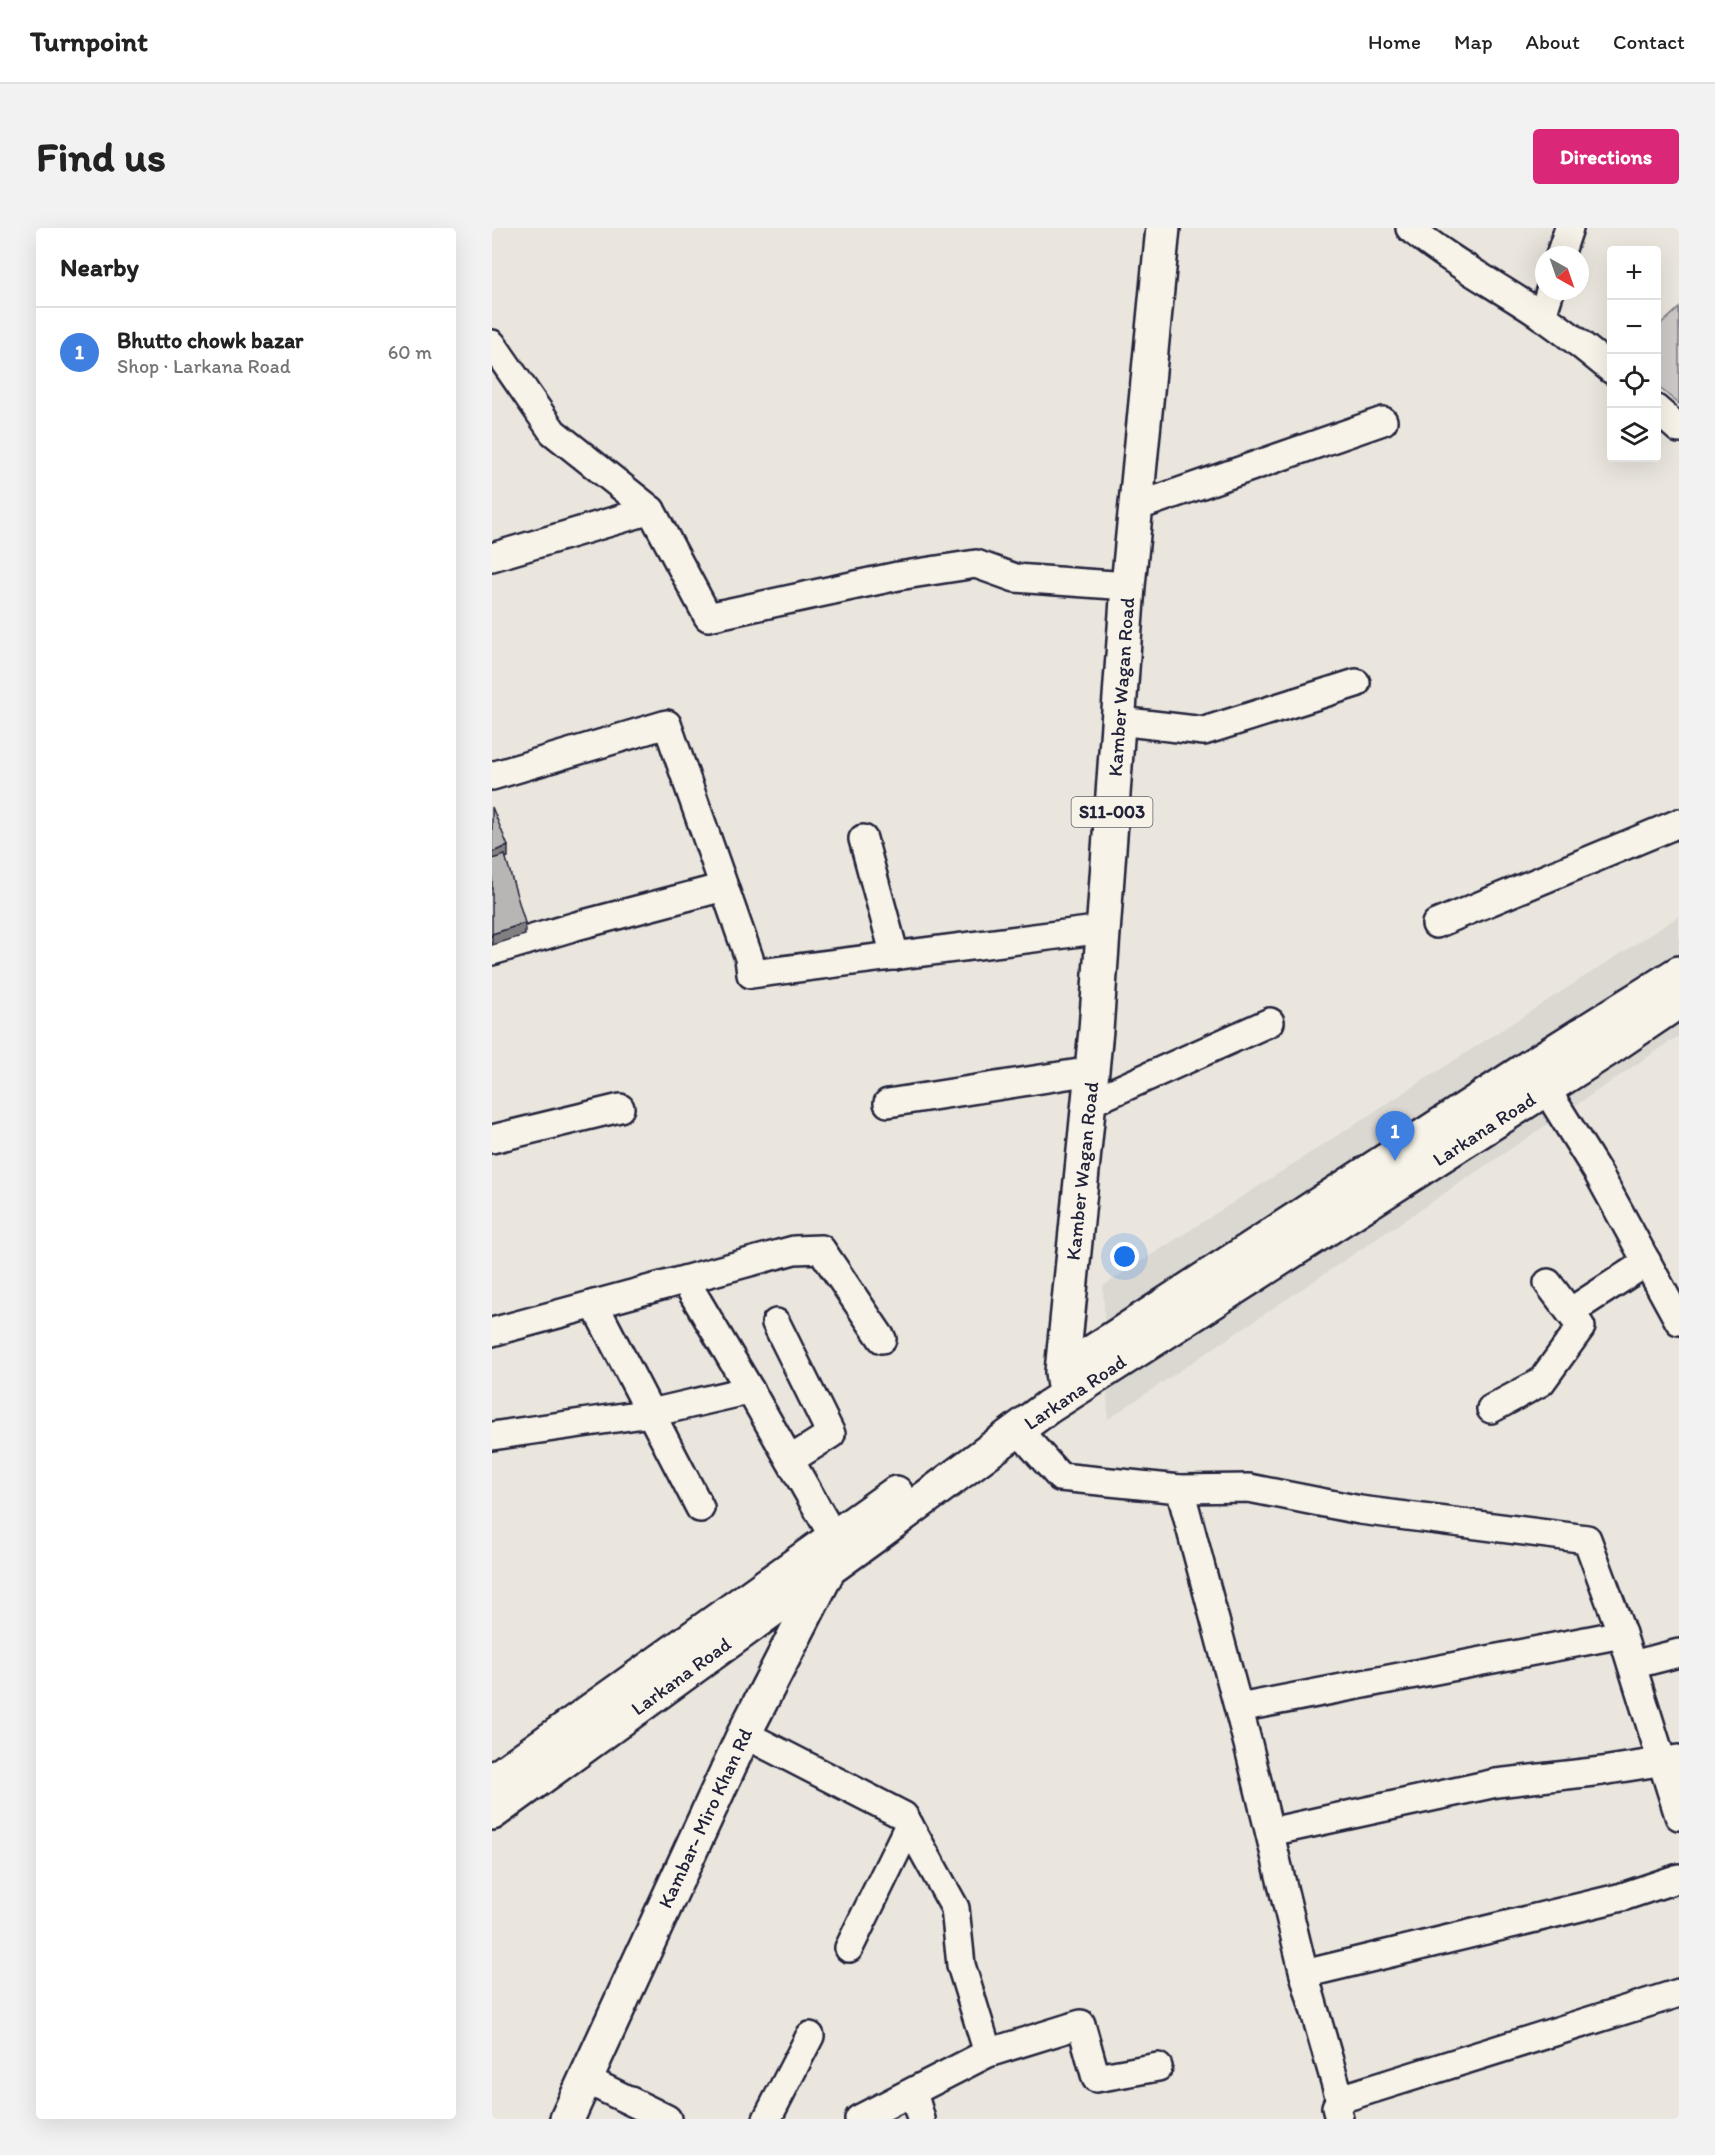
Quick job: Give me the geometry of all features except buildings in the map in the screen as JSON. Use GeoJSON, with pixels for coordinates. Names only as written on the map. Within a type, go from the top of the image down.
{"type":"FeatureCollection","features":[{"type":"Feature","properties":{"kind":"main road","name":"Kamber Wagan Road"},"geometry":{"type":"LineString","coordinates":[[1063,1384],[1104,929],[1128,586],[1163,228]]}},
{"type":"Feature","properties":{"kind":"main road","name":"Larkana Road"},"geometry":{"type":"LineString","coordinates":[[839,1542],[1018,1430],[1063,1384],[1531,1066],[1679,973]]}},
{"type":"Feature","properties":{"kind":"main road","name":"Larkana Road"},"geometry":{"type":"LineString","coordinates":[[492,1813],[506,1782],[839,1542],[990,1426],[1063,1384],[1546,1089],[1679,1001]]}},
{"type":"Feature","properties":{"kind":"main road","name":"Kambar- Miro Khan Rd"},"geometry":{"type":"LineString","coordinates":[[567,2119],[744,1734],[839,1542]]}},
{"type":"Feature","properties":{"kind":"street"},"geometry":{"type":"LineString","coordinates":[[1410,228],[1433,247],[1546,304],[1585,348],[1607,367]]}},
{"type":"Feature","properties":{"kind":"street"},"geometry":{"type":"LineString","coordinates":[[1563,246],[1569,228]]}},
{"type":"Feature","properties":{"kind":"street"},"geometry":{"type":"LineString","coordinates":[[492,344],[553,432],[651,510],[708,617],[898,576],[975,564],[1015,578],[1128,586]]}},
{"type":"Feature","properties":{"kind":"street"},"geometry":{"type":"LineString","coordinates":[[1661,413],[1679,429]]}},
{"type":"Feature","properties":{"kind":"street"},"geometry":{"type":"LineString","coordinates":[[1136,507],[1383,421]]}},
{"type":"Feature","properties":{"kind":"street"},"geometry":{"type":"LineString","coordinates":[[492,557],[651,510]]}},
{"type":"Feature","properties":{"kind":"street"},"geometry":{"type":"LineString","coordinates":[[1119,721],[1204,731],[1356,683]]}},
{"type":"Feature","properties":{"kind":"street"},"geometry":{"type":"LineString","coordinates":[[492,776],[668,724],[749,958],[751,974],[1104,929]]}},
{"type":"Feature","properties":{"kind":"street"},"geometry":{"type":"LineString","coordinates":[[1436,924],[1679,823]]}},
{"type":"Feature","properties":{"kind":"street"},"geometry":{"type":"LineString","coordinates":[[863,839],[895,956]]}},
{"type":"Feature","properties":{"kind":"street"},"geometry":{"type":"LineString","coordinates":[[492,951],[576,926],[724,888]]}},
{"type":"Feature","properties":{"kind":"street"},"geometry":{"type":"LineString","coordinates":[[1089,1103],[1270,1022]]}},
{"type":"Feature","properties":{"kind":"street"},"geometry":{"type":"LineString","coordinates":[[888,1103],[1092,1071]]}},
{"type":"Feature","properties":{"kind":"street"},"geometry":{"type":"LineString","coordinates":[[1546,1089],[1661,1271],[1679,1321]]}},
{"type":"Feature","properties":{"kind":"street"},"geometry":{"type":"LineString","coordinates":[[492,1139],[620,1108]]}},
{"type":"Feature","properties":{"kind":"street"},"geometry":{"type":"LineString","coordinates":[[492,1332],[794,1250],[821,1249],[882,1339]]}},
{"type":"Feature","properties":{"kind":"street"},"geometry":{"type":"LineString","coordinates":[[1569,1312],[1661,1271]]}},
{"type":"Feature","properties":{"kind":"street"},"geometry":{"type":"LineString","coordinates":[[685,1280],[839,1542]]}},
{"type":"Feature","properties":{"kind":"street"},"geometry":{"type":"LineString","coordinates":[[1491,1409],[1541,1382],[1581,1327],[1548,1283]]}},
{"type":"Feature","properties":{"kind":"street"},"geometry":{"type":"LineString","coordinates":[[594,1304],[700,1508]]}},
{"type":"Feature","properties":{"kind":"street"},"geometry":{"type":"LineString","coordinates":[[776,1323],[831,1434],[790,1460]]}},
{"type":"Feature","properties":{"kind":"street"},"geometry":{"type":"LineString","coordinates":[[492,1436],[651,1413],[750,1390]]}},
{"type":"Feature","properties":{"kind":"street"},"geometry":{"type":"LineString","coordinates":[[1018,1430],[1060,1477],[1180,1489],[1249,1488],[1360,1510],[1587,1539],[1632,1665],[1671,1761],[1679,1816]]}},
{"type":"Feature","properties":{"kind":"street"},"geometry":{"type":"LineString","coordinates":[[1180,1489],[1239,1707],[1304,1974],[1340,2109],[1679,1994]]}},
{"type":"Feature","properties":{"kind":"street"},"geometry":{"type":"LineString","coordinates":[[1239,1707],[1622,1634]]}},
{"type":"Feature","properties":{"kind":"street"},"geometry":{"type":"LineString","coordinates":[[1632,1665],[1679,1653]]}},
{"type":"Feature","properties":{"kind":"street"},"geometry":{"type":"LineString","coordinates":[[744,1734],[904,1816],[955,1908],[961,1965],[988,2053]]}},
{"type":"Feature","properties":{"kind":"street"},"geometry":{"type":"LineString","coordinates":[[1270,1832],[1496,1783],[1671,1761]]}},
{"type":"Feature","properties":{"kind":"street"},"geometry":{"type":"LineString","coordinates":[[849,1948],[909,1825]]}},
{"type":"Feature","properties":{"kind":"street"},"geometry":{"type":"LineString","coordinates":[[1304,1974],[1622,1897],[1679,1878]]}},
{"type":"Feature","properties":{"kind":"street"},"geometry":{"type":"LineString","coordinates":[[859,2119],[988,2053],[1081,2024],[1096,2078],[1158,2067]]}},
{"type":"Feature","properties":{"kind":"street"},"geometry":{"type":"LineString","coordinates":[[767,2119],[810,2036]]}},
{"type":"Feature","properties":{"kind":"street"},"geometry":{"type":"LineString","coordinates":[[585,2079],[657,2116]]}},
{"type":"Feature","properties":{"kind":"street"},"geometry":{"type":"LineString","coordinates":[[913,2092],[921,2119]]}},
{"type":"Feature","properties":{"kind":"shaded area"},"geometry":{"type":"Polygon","coordinates":[[[1679,308],[1679,404],[1661,389],[1661,324],[1679,308]]]}},
{"type":"Feature","properties":{"kind":"shaded area"},"geometry":{"type":"Polygon","coordinates":[[[1679,916],[1679,1036],[1108,1419],[1103,1286],[1679,916]]]}},
{"type":"Feature","properties":{"kind":"place","name":"Bhutto chowk bazar"},"geometry":{"type":"Point","coordinates":[1395,1161]}}]}
